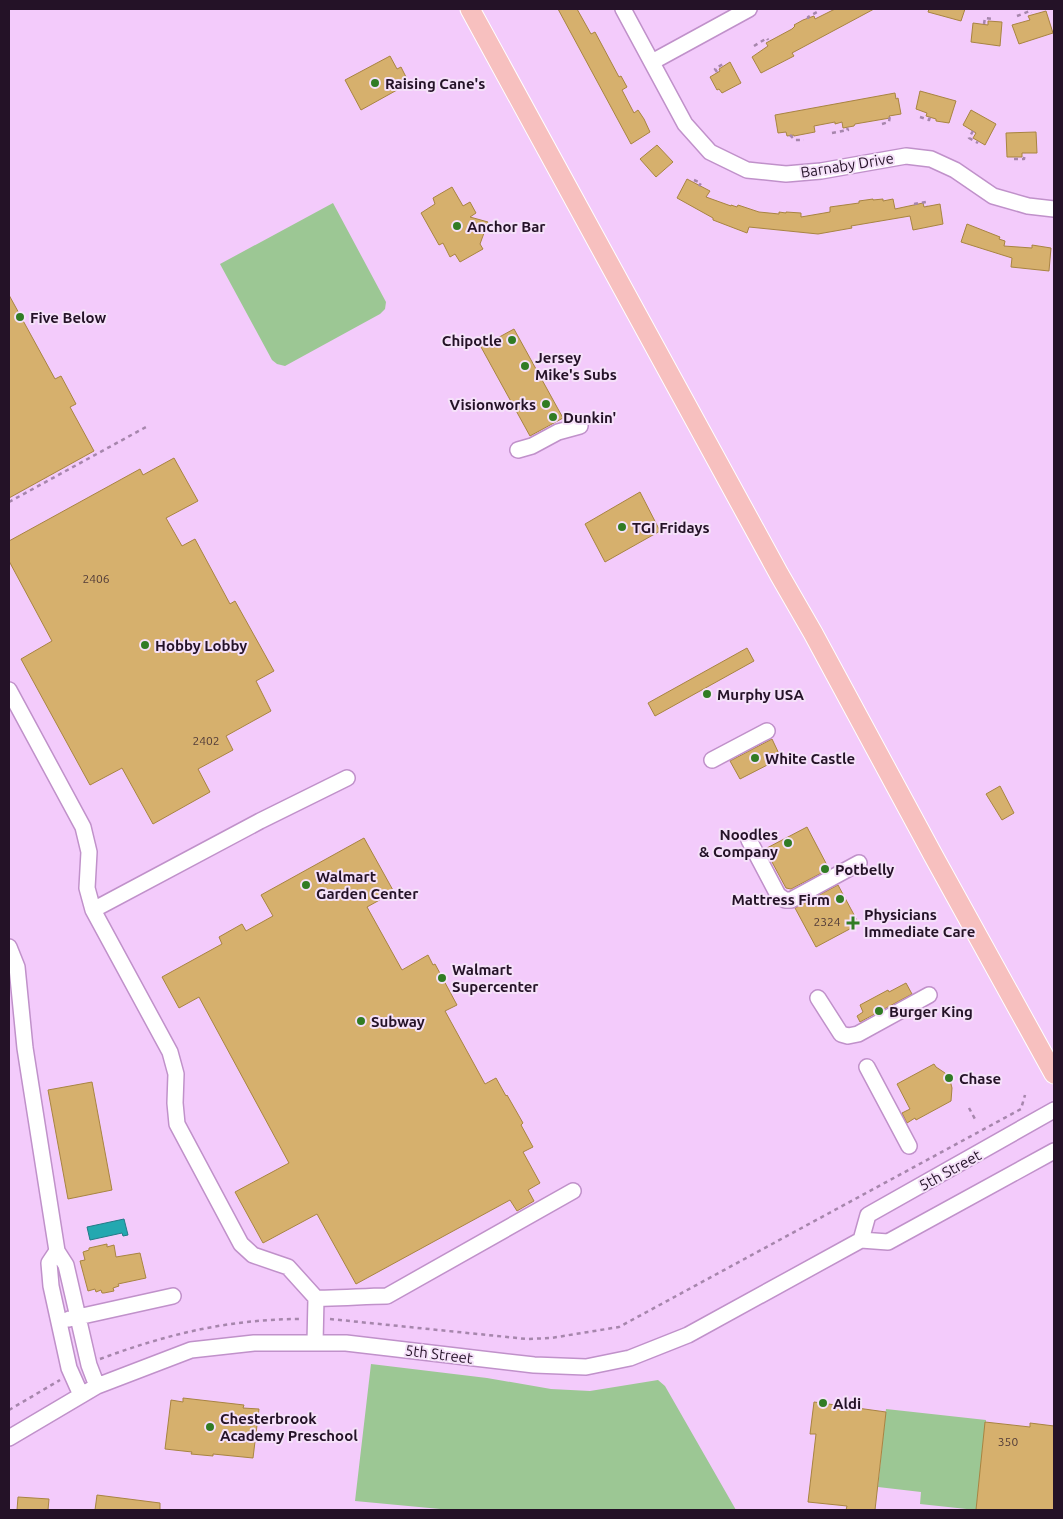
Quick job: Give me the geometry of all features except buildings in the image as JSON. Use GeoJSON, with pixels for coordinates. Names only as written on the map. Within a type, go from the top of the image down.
{"type":"FeatureCollection","features":[{"type":"Feature","properties":{"kind":"main road"},"geometry":{"type":"LineString","coordinates":[[470,9],[1054,1074]]}},
{"type":"Feature","properties":{"kind":"street","name":"Barnaby Drive"},"geometry":{"type":"LineString","coordinates":[[623,9],[684,124],[710,152],[748,170],[786,174],[820,171],[906,156],[930,159],[955,170],[993,196],[1028,206],[1054,209]]}},
{"type":"Feature","properties":{"kind":"street"},"geometry":{"type":"LineString","coordinates":[[652,62],[749,9]]}},
{"type":"Feature","properties":{"kind":"street"},"geometry":{"type":"LineString","coordinates":[[518,450],[532,446],[558,432],[580,426]]}},
{"type":"Feature","properties":{"kind":"street"},"geometry":{"type":"LineString","coordinates":[[9,690],[83,827],[89,852],[87,888],[93,910],[170,1052],[176,1074],[175,1103],[177,1124],[241,1244],[253,1255],[288,1267],[316,1298],[314,1343]]}},
{"type":"Feature","properties":{"kind":"street"},"geometry":{"type":"LineString","coordinates":[[712,760],[767,730]]}},
{"type":"Feature","properties":{"kind":"street"},"geometry":{"type":"LineString","coordinates":[[93,910],[260,821],[346,778]]}},
{"type":"Feature","properties":{"kind":"street"},"geometry":{"type":"LineString","coordinates":[[749,840],[778,894],[785,900],[791,900],[859,863]]}},
{"type":"Feature","properties":{"kind":"street"},"geometry":{"type":"LineString","coordinates":[[9,947],[17,966],[25,1048],[57,1251],[66,1265],[89,1365],[96,1386]]}},
{"type":"Feature","properties":{"kind":"street"},"geometry":{"type":"LineString","coordinates":[[818,998],[840,1034],[848,1036],[858,1034],[929,995]]}},
{"type":"Feature","properties":{"kind":"street"},"geometry":{"type":"LineString","coordinates":[[866,1067],[909,1146]]}},
{"type":"Feature","properties":{"kind":"street","name":"5th Street"},"geometry":{"type":"LineString","coordinates":[[9,1438],[96,1386],[191,1350],[254,1343],[346,1343],[534,1366],[586,1367],[630,1358],[688,1335],[861,1240],[868,1215],[1054,1110]]}},
{"type":"Feature","properties":{"kind":"street"},"geometry":{"type":"LineString","coordinates":[[861,1240],[888,1242],[1054,1151]]}},
{"type":"Feature","properties":{"kind":"street"},"geometry":{"type":"LineString","coordinates":[[316,1298],[337,1299],[360,1296],[387,1296],[573,1191]]}},
{"type":"Feature","properties":{"kind":"street"},"geometry":{"type":"LineString","coordinates":[[57,1251],[49,1263],[52,1293],[69,1368],[81,1394]]}},
{"type":"Feature","properties":{"kind":"street"},"geometry":{"type":"LineString","coordinates":[[52,1293],[72,1289]]}},
{"type":"Feature","properties":{"kind":"street"},"geometry":{"type":"LineString","coordinates":[[58,1322],[173,1296]]}},
{"type":"Feature","properties":{"kind":"path"},"geometry":{"type":"LineString","coordinates":[[1017,16],[1030,11],[1031,13]]}},
{"type":"Feature","properties":{"kind":"path"},"geometry":{"type":"LineString","coordinates":[[808,19],[808,17],[816,12]]}},
{"type":"Feature","properties":{"kind":"path"},"geometry":{"type":"LineString","coordinates":[[984,24],[985,18],[994,19]]}},
{"type":"Feature","properties":{"kind":"path"},"geometry":{"type":"LineString","coordinates":[[754,46],[767,38],[768,40]]}},
{"type":"Feature","properties":{"kind":"path"},"geometry":{"type":"LineString","coordinates":[[717,72],[715,69],[723,64]]}},
{"type":"Feature","properties":{"kind":"path"},"geometry":{"type":"LineString","coordinates":[[882,124],[890,122],[890,115]]}},
{"type":"Feature","properties":{"kind":"path"},"geometry":{"type":"LineString","coordinates":[[920,117],[929,120],[930,117]]}},
{"type":"Feature","properties":{"kind":"path"},"geometry":{"type":"LineString","coordinates":[[832,133],[848,130],[848,128]]}},
{"type":"Feature","properties":{"kind":"path"},"geometry":{"type":"LineString","coordinates":[[973,132],[969,138],[978,143]]}},
{"type":"Feature","properties":{"kind":"path"},"geometry":{"type":"LineString","coordinates":[[790,135],[795,140],[804,140]]}},
{"type":"Feature","properties":{"kind":"path"},"geometry":{"type":"LineString","coordinates":[[1014,159],[1024,159],[1025,153]]}},
{"type":"Feature","properties":{"kind":"path"},"geometry":{"type":"LineString","coordinates":[[694,180],[701,183],[699,186]]}},
{"type":"Feature","properties":{"kind":"path"},"geometry":{"type":"LineString","coordinates":[[914,204],[926,202],[927,206]]}},
{"type":"Feature","properties":{"kind":"path"},"geometry":{"type":"LineString","coordinates":[[9,502],[146,427]]}},
{"type":"Feature","properties":{"kind":"path"},"geometry":{"type":"LineString","coordinates":[[333,1319],[527,1339],[551,1338],[619,1327],[1021,1109],[1025,1095]]}},
{"type":"Feature","properties":{"kind":"path"},"geometry":{"type":"LineString","coordinates":[[969,1108],[975,1120]]}},
{"type":"Feature","properties":{"kind":"path"},"geometry":{"type":"LineString","coordinates":[[98,1360],[191,1330],[298,1319]]}},
{"type":"Feature","properties":{"kind":"path"},"geometry":{"type":"LineString","coordinates":[[9,1410],[63,1378]]}},
{"type":"Feature","properties":{"kind":"shaded area"},"geometry":{"type":"Polygon","coordinates":[[[333,203],[386,302],[385,309],[380,314],[285,366],[277,364],[272,360],[220,264],[333,203]]]}},
{"type":"Feature","properties":{"kind":"shaded area"},"geometry":{"type":"Polygon","coordinates":[[[124,1219],[128,1235],[123,1236],[122,1233],[90,1240],[87,1227],[124,1219]]]}},
{"type":"Feature","properties":{"kind":"shaded area"},"geometry":{"type":"Polygon","coordinates":[[[371,1364],[487,1378],[551,1389],[590,1391],[658,1380],[665,1386],[736,1510],[451,1510],[355,1501],[371,1364]]]}},
{"type":"Feature","properties":{"kind":"shaded area"},"geometry":{"type":"Polygon","coordinates":[[[886,1409],[986,1420],[976,1510],[920,1504],[921,1492],[878,1487],[886,1409]]]}},
{"type":"Feature","properties":{"kind":"place","name":"Raising Cane's"},"geometry":{"type":"Point","coordinates":[375,83]}},
{"type":"Feature","properties":{"kind":"place","name":"Anchor Bar"},"geometry":{"type":"Point","coordinates":[457,226]}},
{"type":"Feature","properties":{"kind":"place","name":"Five Below"},"geometry":{"type":"Point","coordinates":[20,317]}},
{"type":"Feature","properties":{"kind":"place","name":"Chipotle"},"geometry":{"type":"Point","coordinates":[512,340]}},
{"type":"Feature","properties":{"kind":"place","name":"Jersey Mike's Subs"},"geometry":{"type":"Point","coordinates":[525,366]}},
{"type":"Feature","properties":{"kind":"place","name":"Visionworks"},"geometry":{"type":"Point","coordinates":[546,404]}},
{"type":"Feature","properties":{"kind":"place","name":"Dunkin'"},"geometry":{"type":"Point","coordinates":[553,417]}},
{"type":"Feature","properties":{"kind":"place","name":"TGI Fridays"},"geometry":{"type":"Point","coordinates":[622,527]}},
{"type":"Feature","properties":{"kind":"place","name":"Hobby Lobby"},"geometry":{"type":"Point","coordinates":[145,645]}},
{"type":"Feature","properties":{"kind":"place","name":"Murphy USA"},"geometry":{"type":"Point","coordinates":[707,694]}},
{"type":"Feature","properties":{"kind":"place","name":"White Castle"},"geometry":{"type":"Point","coordinates":[755,758]}},
{"type":"Feature","properties":{"kind":"place","name":"Noodles & Company"},"geometry":{"type":"Point","coordinates":[788,843]}},
{"type":"Feature","properties":{"kind":"place","name":"Potbelly"},"geometry":{"type":"Point","coordinates":[825,869]}},
{"type":"Feature","properties":{"kind":"place","name":"Walmart Garden Center"},"geometry":{"type":"Point","coordinates":[306,885]}},
{"type":"Feature","properties":{"kind":"place","name":"Mattress Firm"},"geometry":{"type":"Point","coordinates":[840,899]}},
{"type":"Feature","properties":{"kind":"place","name":"Physicians Immediate Care"},"geometry":{"type":"Point","coordinates":[853,923]}},
{"type":"Feature","properties":{"kind":"place","name":"Walmart Supercenter"},"geometry":{"type":"Point","coordinates":[442,978]}},
{"type":"Feature","properties":{"kind":"place","name":"Burger King"},"geometry":{"type":"Point","coordinates":[879,1011]}},
{"type":"Feature","properties":{"kind":"place","name":"Subway"},"geometry":{"type":"Point","coordinates":[361,1021]}},
{"type":"Feature","properties":{"kind":"place","name":"Chase"},"geometry":{"type":"Point","coordinates":[949,1078]}},
{"type":"Feature","properties":{"kind":"place","name":"Aldi"},"geometry":{"type":"Point","coordinates":[823,1403]}},
{"type":"Feature","properties":{"kind":"place","name":"Chesterbrook Academy Preschool"},"geometry":{"type":"Point","coordinates":[210,1427]}}]}
